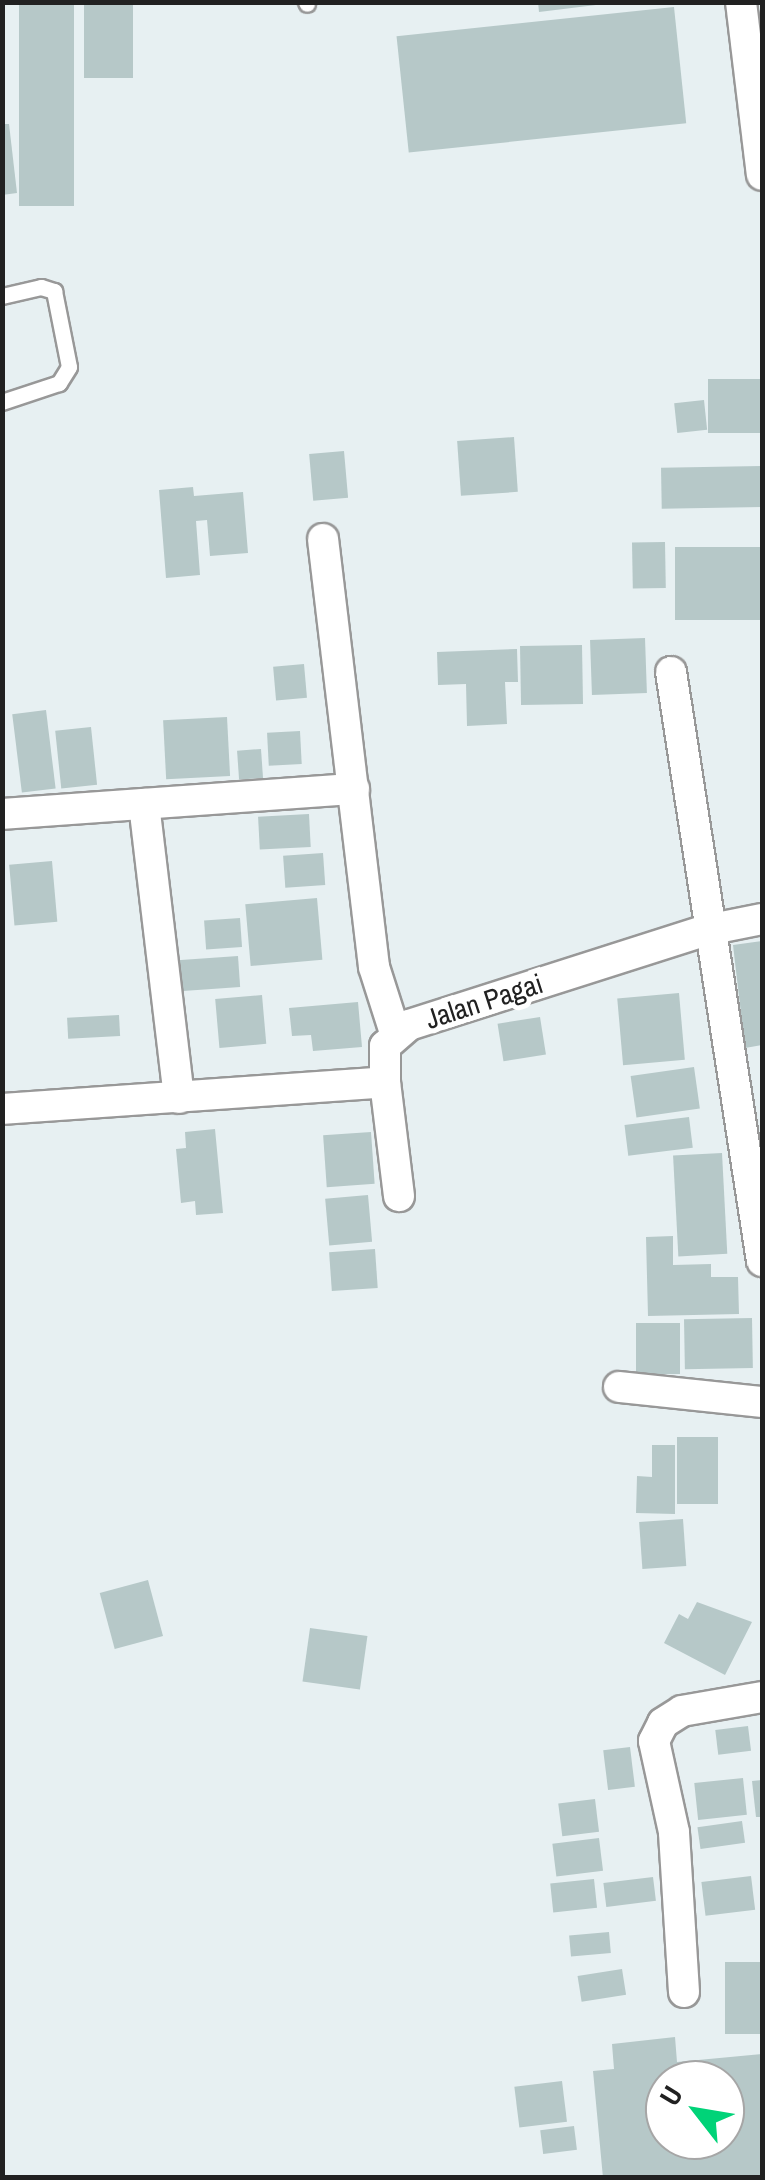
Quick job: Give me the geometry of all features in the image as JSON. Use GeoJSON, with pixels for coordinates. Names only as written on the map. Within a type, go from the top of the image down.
{"type":"FeatureCollection","features":[{"type":"Feature","properties":{"kind":"street"},"geometry":{"type":"LineString","coordinates":[[742,2],[762,175]]}},
{"type":"Feature","properties":{"kind":"street"},"geometry":{"type":"LineString","coordinates":[[323,539],[374,967],[395,1033]]}},
{"type":"Feature","properties":{"kind":"street"},"geometry":{"type":"LineString","coordinates":[[671,672],[707,930],[762,1260]]}},
{"type":"Feature","properties":{"kind":"street"},"geometry":{"type":"LineString","coordinates":[[2,814],[354,789]]}},
{"type":"Feature","properties":{"kind":"street"},"geometry":{"type":"LineString","coordinates":[[144,804],[179,1098]]}},
{"type":"Feature","properties":{"kind":"street","name":"Jalan Pagai"},"geometry":{"type":"LineString","coordinates":[[399,1196],[385,1082],[386,1046],[395,1033],[707,930],[762,919]]}},
{"type":"Feature","properties":{"kind":"street"},"geometry":{"type":"LineString","coordinates":[[2,1108],[385,1082]]}},
{"type":"Feature","properties":{"kind":"street"},"geometry":{"type":"LineString","coordinates":[[619,1387],[762,1402]]}},
{"type":"Feature","properties":{"kind":"street"},"geometry":{"type":"LineString","coordinates":[[684,1992],[674,1832],[654,1741],[662,1723],[682,1711],[762,1697]]}},
{"type":"Feature","properties":{"kind":"lane"},"geometry":{"type":"LineString","coordinates":[[2,296],[41,287],[54,292],[69,368],[59,383],[2,402]]}},
{"type":"Feature","properties":{"kind":"building"},"geometry":{"type":"Polygon","coordinates":[[[19,2],[74,2],[74,206],[19,206],[19,2]]]}},
{"type":"Feature","properties":{"kind":"building"},"geometry":{"type":"Polygon","coordinates":[[[84,2],[133,2],[133,78],[84,78],[84,2]]]}},
{"type":"Feature","properties":{"kind":"building"},"geometry":{"type":"Polygon","coordinates":[[[538,2],[596,2],[596,5],[539,12],[538,2]]]}},
{"type":"Feature","properties":{"kind":"building"},"geometry":{"type":"Polygon","coordinates":[[[674,7],[686,123],[409,153],[397,36],[674,7]]]}},
{"type":"Feature","properties":{"kind":"building"},"geometry":{"type":"Polygon","coordinates":[[[2,124],[9,124],[17,193],[2,195],[2,124]]]}},
{"type":"Feature","properties":{"kind":"building"},"geometry":{"type":"Polygon","coordinates":[[[708,379],[762,379],[762,433],[708,433],[708,379]]]}},
{"type":"Feature","properties":{"kind":"building"},"geometry":{"type":"Polygon","coordinates":[[[704,400],[707,430],[677,433],[674,403],[704,400]]]}},
{"type":"Feature","properties":{"kind":"building"},"geometry":{"type":"Polygon","coordinates":[[[514,437],[518,492],[461,496],[457,441],[514,437]]]}},
{"type":"Feature","properties":{"kind":"building"},"geometry":{"type":"Polygon","coordinates":[[[344,451],[348,498],[313,501],[309,454],[344,451]]]}},
{"type":"Feature","properties":{"kind":"building"},"geometry":{"type":"Polygon","coordinates":[[[761,466],[762,507],[662,509],[661,468],[761,466]]]}},
{"type":"Feature","properties":{"kind":"building"},"geometry":{"type":"Polygon","coordinates":[[[193,487],[194,496],[243,492],[248,553],[210,556],[207,520],[196,521],[200,575],[166,578],[159,490],[193,487]]]}},
{"type":"Feature","properties":{"kind":"building"},"geometry":{"type":"Polygon","coordinates":[[[665,542],[666,588],[633,589],[632,543],[665,542]]]}},
{"type":"Feature","properties":{"kind":"building"},"geometry":{"type":"Polygon","coordinates":[[[675,547],[762,547],[762,620],[675,620],[675,547]]]}},
{"type":"Feature","properties":{"kind":"building"},"geometry":{"type":"Polygon","coordinates":[[[645,638],[647,693],[592,695],[590,640],[645,638]]]}},
{"type":"Feature","properties":{"kind":"building"},"geometry":{"type":"Polygon","coordinates":[[[582,645],[583,704],[521,705],[520,646],[582,645]]]}},
{"type":"Feature","properties":{"kind":"building"},"geometry":{"type":"Polygon","coordinates":[[[517,649],[518,682],[505,682],[507,724],[467,726],[466,684],[438,685],[437,652],[517,649]]]}},
{"type":"Feature","properties":{"kind":"building"},"geometry":{"type":"Polygon","coordinates":[[[304,664],[307,698],[276,701],[273,667],[304,664]]]}},
{"type":"Feature","properties":{"kind":"building"},"geometry":{"type":"Polygon","coordinates":[[[46,710],[56,788],[22,793],[12,714],[46,710]]]}},
{"type":"Feature","properties":{"kind":"building"},"geometry":{"type":"Polygon","coordinates":[[[227,717],[230,776],[166,779],[163,720],[227,717]]]}},
{"type":"Feature","properties":{"kind":"building"},"geometry":{"type":"Polygon","coordinates":[[[91,727],[97,785],[61,788],[55,731],[91,727]]]}},
{"type":"Feature","properties":{"kind":"building"},"geometry":{"type":"Polygon","coordinates":[[[300,731],[302,764],[269,766],[267,733],[300,731]]]}},
{"type":"Feature","properties":{"kind":"building"},"geometry":{"type":"Polygon","coordinates":[[[261,749],[263,778],[239,780],[237,751],[261,749]]]}},
{"type":"Feature","properties":{"kind":"building"},"geometry":{"type":"Polygon","coordinates":[[[309,814],[311,847],[260,850],[258,817],[309,814]]]}},
{"type":"Feature","properties":{"kind":"building"},"geometry":{"type":"Polygon","coordinates":[[[323,853],[325,885],[285,888],[283,856],[323,853]]]}},
{"type":"Feature","properties":{"kind":"building"},"geometry":{"type":"Polygon","coordinates":[[[52,861],[57,922],[14,926],[9,865],[52,861]]]}},
{"type":"Feature","properties":{"kind":"building"},"geometry":{"type":"Polygon","coordinates":[[[317,898],[322,960],[251,966],[245,904],[317,898]]]}},
{"type":"Feature","properties":{"kind":"building"},"geometry":{"type":"Polygon","coordinates":[[[240,918],[242,947],[206,949],[204,921],[240,918]]]}},
{"type":"Feature","properties":{"kind":"building"},"geometry":{"type":"Polygon","coordinates":[[[762,941],[762,1045],[745,1048],[733,945],[762,941]]]}},
{"type":"Feature","properties":{"kind":"building"},"geometry":{"type":"Polygon","coordinates":[[[238,956],[240,987],[172,992],[170,961],[238,956]]]}},
{"type":"Feature","properties":{"kind":"building"},"geometry":{"type":"Polygon","coordinates":[[[679,993],[685,1060],[623,1065],[617,998],[679,993]]]}},
{"type":"Feature","properties":{"kind":"building"},"geometry":{"type":"Polygon","coordinates":[[[262,995],[266,1044],[219,1048],[215,999],[262,995]]]}},
{"type":"Feature","properties":{"kind":"building"},"geometry":{"type":"Polygon","coordinates":[[[358,1002],[362,1047],[313,1051],[311,1035],[292,1036],[289,1008],[358,1002]]]}},
{"type":"Feature","properties":{"kind":"building"},"geometry":{"type":"Polygon","coordinates":[[[119,1015],[120,1036],[68,1039],[67,1018],[119,1015]]]}},
{"type":"Feature","properties":{"kind":"building"},"geometry":{"type":"Polygon","coordinates":[[[540,1017],[546,1055],[503,1061],[498,1024],[540,1017]]]}},
{"type":"Feature","properties":{"kind":"building"},"geometry":{"type":"Polygon","coordinates":[[[694,1067],[700,1109],[636,1117],[631,1076],[694,1067]]]}},
{"type":"Feature","properties":{"kind":"building"},"geometry":{"type":"Polygon","coordinates":[[[689,1117],[693,1148],[628,1156],[624,1125],[689,1117]]]}},
{"type":"Feature","properties":{"kind":"building"},"geometry":{"type":"Polygon","coordinates":[[[215,1129],[223,1213],[196,1215],[195,1201],[181,1203],[176,1149],[186,1148],[185,1132],[215,1129]]]}},
{"type":"Feature","properties":{"kind":"building"},"geometry":{"type":"Polygon","coordinates":[[[371,1132],[375,1184],[327,1187],[323,1135],[371,1132]]]}},
{"type":"Feature","properties":{"kind":"building"},"geometry":{"type":"Polygon","coordinates":[[[722,1153],[727,1254],[678,1256],[673,1156],[722,1153]]]}},
{"type":"Feature","properties":{"kind":"building"},"geometry":{"type":"Polygon","coordinates":[[[368,1195],[372,1242],[329,1246],[325,1199],[368,1195]]]}},
{"type":"Feature","properties":{"kind":"building"},"geometry":{"type":"Polygon","coordinates":[[[673,1236],[673,1265],[711,1264],[711,1277],[738,1277],[739,1314],[648,1316],[646,1237],[673,1236]]]}},
{"type":"Feature","properties":{"kind":"building"},"geometry":{"type":"Polygon","coordinates":[[[375,1249],[378,1288],[332,1291],[329,1252],[375,1249]]]}},
{"type":"Feature","properties":{"kind":"building"},"geometry":{"type":"Polygon","coordinates":[[[752,1318],[753,1368],[685,1369],[684,1319],[752,1318]]]}},
{"type":"Feature","properties":{"kind":"building"},"geometry":{"type":"Polygon","coordinates":[[[636,1323],[680,1323],[680,1374],[636,1374],[636,1323]]]}},
{"type":"Feature","properties":{"kind":"building"},"geometry":{"type":"Polygon","coordinates":[[[677,1437],[718,1437],[718,1504],[677,1504],[677,1437]]]}},
{"type":"Feature","properties":{"kind":"building"},"geometry":{"type":"Polygon","coordinates":[[[652,1445],[675,1445],[675,1514],[636,1513],[637,1476],[652,1477],[652,1445]]]}},
{"type":"Feature","properties":{"kind":"building"},"geometry":{"type":"Polygon","coordinates":[[[683,1519],[686,1566],[642,1569],[639,1522],[683,1519]]]}},
{"type":"Feature","properties":{"kind":"building"},"geometry":{"type":"Polygon","coordinates":[[[148,1580],[163,1636],[115,1649],[100,1593],[148,1580]]]}},
{"type":"Feature","properties":{"kind":"building"},"geometry":{"type":"Polygon","coordinates":[[[697,1602],[752,1622],[725,1675],[664,1643],[679,1614],[688,1619],[697,1602]]]}},
{"type":"Feature","properties":{"kind":"building"},"geometry":{"type":"Polygon","coordinates":[[[310,1628],[367,1636],[360,1690],[302,1681],[310,1628]]]}},
{"type":"Feature","properties":{"kind":"building"},"geometry":{"type":"Polygon","coordinates":[[[748,1726],[751,1751],[718,1755],[715,1730],[748,1726]]]}},
{"type":"Feature","properties":{"kind":"building"},"geometry":{"type":"Polygon","coordinates":[[[630,1747],[635,1787],[608,1790],[603,1750],[630,1747]]]}},
{"type":"Feature","properties":{"kind":"building"},"geometry":{"type":"Polygon","coordinates":[[[743,1778],[747,1815],[698,1820],[694,1783],[743,1778]]]}},
{"type":"Feature","properties":{"kind":"building"},"geometry":{"type":"Polygon","coordinates":[[[762,1780],[762,1817],[756,1817],[752,1781],[762,1780]]]}},
{"type":"Feature","properties":{"kind":"building"},"geometry":{"type":"Polygon","coordinates":[[[595,1799],[599,1832],[562,1836],[558,1804],[595,1799]]]}},
{"type":"Feature","properties":{"kind":"building"},"geometry":{"type":"Polygon","coordinates":[[[742,1821],[745,1843],[700,1849],[697,1827],[742,1821]]]}},
{"type":"Feature","properties":{"kind":"building"},"geometry":{"type":"Polygon","coordinates":[[[599,1838],[603,1871],[556,1876],[552,1844],[599,1838]]]}},
{"type":"Feature","properties":{"kind":"building"},"geometry":{"type":"Polygon","coordinates":[[[751,1876],[755,1910],[706,1916],[701,1882],[751,1876]]]}},
{"type":"Feature","properties":{"kind":"building"},"geometry":{"type":"Polygon","coordinates":[[[653,1877],[656,1901],[606,1907],[603,1883],[653,1877]]]}},
{"type":"Feature","properties":{"kind":"building"},"geometry":{"type":"Polygon","coordinates":[[[594,1879],[597,1908],[553,1912],[550,1884],[594,1879]]]}},
{"type":"Feature","properties":{"kind":"building"},"geometry":{"type":"Polygon","coordinates":[[[609,1932],[611,1953],[571,1956],[569,1935],[609,1932]]]}},
{"type":"Feature","properties":{"kind":"building"},"geometry":{"type":"Polygon","coordinates":[[[725,1962],[762,1962],[762,2034],[725,2034],[725,1962]]]}},
{"type":"Feature","properties":{"kind":"building"},"geometry":{"type":"Polygon","coordinates":[[[622,1969],[626,1995],[582,2002],[578,1976],[622,1969]]]}},
{"type":"Feature","properties":{"kind":"building"},"geometry":{"type":"Polygon","coordinates":[[[675,2037],[677,2060],[645,2060],[645,2160],[745,2160],[745,2060],[698,2060],[762,2054],[762,2177],[603,2178],[593,2071],[614,2069],[612,2044],[675,2037]]]}},
{"type":"Feature","properties":{"kind":"building"},"geometry":{"type":"Polygon","coordinates":[[[562,2081],[567,2122],[519,2128],[514,2087],[562,2081]]]}},
{"type":"Feature","properties":{"kind":"building"},"geometry":{"type":"Polygon","coordinates":[[[574,2126],[577,2150],[543,2154],[540,2130],[574,2126]]]}}]}
